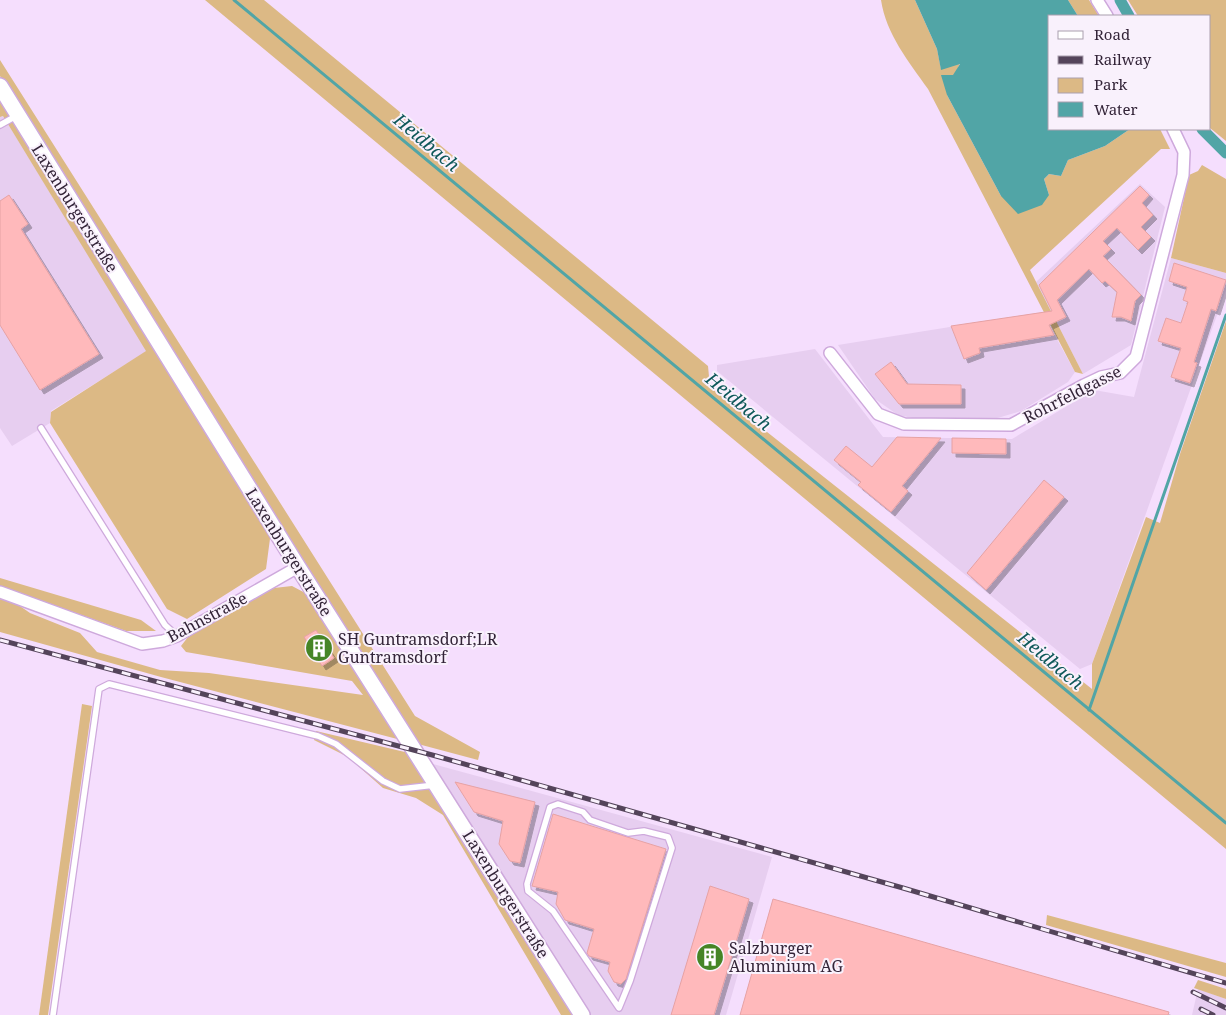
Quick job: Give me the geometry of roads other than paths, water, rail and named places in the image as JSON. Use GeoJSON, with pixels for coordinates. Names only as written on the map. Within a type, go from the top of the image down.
{"type":"FeatureCollection","features":[{"type":"Feature","properties":{"kind":"street"},"geometry":{"type":"LineString","coordinates":[[1097,0],[1105,15]]}},
{"type":"Feature","properties":{"kind":"street","name":"Laxenburgerstraße"},"geometry":{"type":"LineString","coordinates":[[0,86],[298,567],[582,1015]]}},
{"type":"Feature","properties":{"kind":"street","name":"Rohrfeldgasse"},"geometry":{"type":"LineString","coordinates":[[830,353],[878,414],[904,424],[1011,425],[1084,385],[1101,377],[1120,373],[1136,357],[1183,175],[1184,152],[1173,130]]}},
{"type":"Feature","properties":{"kind":"street","name":"Bahnstraße"},"geometry":{"type":"LineString","coordinates":[[0,592],[142,644],[163,642],[177,636],[298,567]]}},
{"type":"Feature","properties":{"kind":"lane"},"geometry":{"type":"LineString","coordinates":[[0,125],[18,115]]}},
{"type":"Feature","properties":{"kind":"lane"},"geometry":{"type":"LineString","coordinates":[[41,428],[165,625],[177,636]]}},
{"type":"Feature","properties":{"kind":"lane"},"geometry":{"type":"LineString","coordinates":[[53,1015],[99,690],[109,684],[318,736],[336,744],[383,781],[400,789],[437,785]]}},
{"type":"Feature","properties":{"kind":"lane"},"geometry":{"type":"LineString","coordinates":[[616,1015],[619,1008],[630,981],[672,848],[668,837],[644,831],[628,833],[590,820],[583,812],[558,804],[550,807],[527,884],[528,891],[553,911],[619,1008]]}},
{"type":"Feature","properties":{"kind":"water"},"geometry":{"type":"Polygon","coordinates":[[[915,0],[1068,0],[1077,15],[1048,15],[1048,130],[1129,130],[1105,146],[1068,160],[1061,176],[1049,174],[1044,179],[1049,195],[1042,205],[1018,214],[1001,196],[947,95],[941,75],[953,75],[960,64],[941,70],[937,49],[915,0]]]}},
{"type":"Feature","properties":{"kind":"waterway","name":"Heidbach"},"geometry":{"type":"LineString","coordinates":[[234,0],[1226,823]]}},
{"type":"Feature","properties":{"kind":"waterway"},"geometry":{"type":"LineString","coordinates":[[1120,0],[1128,15]]}},
{"type":"Feature","properties":{"kind":"waterway"},"geometry":{"type":"LineString","coordinates":[[1203,130],[1226,153]]}},
{"type":"Feature","properties":{"kind":"waterway"},"geometry":{"type":"LineString","coordinates":[[1089,710],[1226,315]]}},
{"type":"Feature","properties":{"kind":"railway"},"geometry":{"type":"LineString","coordinates":[[0,640],[436,756],[903,888],[1226,983]]}},
{"type":"Feature","properties":{"kind":"railway"},"geometry":{"type":"LineString","coordinates":[[1193,992],[1226,1008]]}},
{"type":"Feature","properties":{"kind":"railway"},"geometry":{"type":"LineString","coordinates":[[1201,1009],[1213,1015]]}},
{"type":"Feature","properties":{"kind":"place","name":"SH Guntramsdorf;LR Guntramsdorf"},"geometry":{"type":"Point","coordinates":[319,648]}},
{"type":"Feature","properties":{"kind":"place","name":"Salzburger Aluminium AG"},"geometry":{"type":"Point","coordinates":[710,957]}}]}
